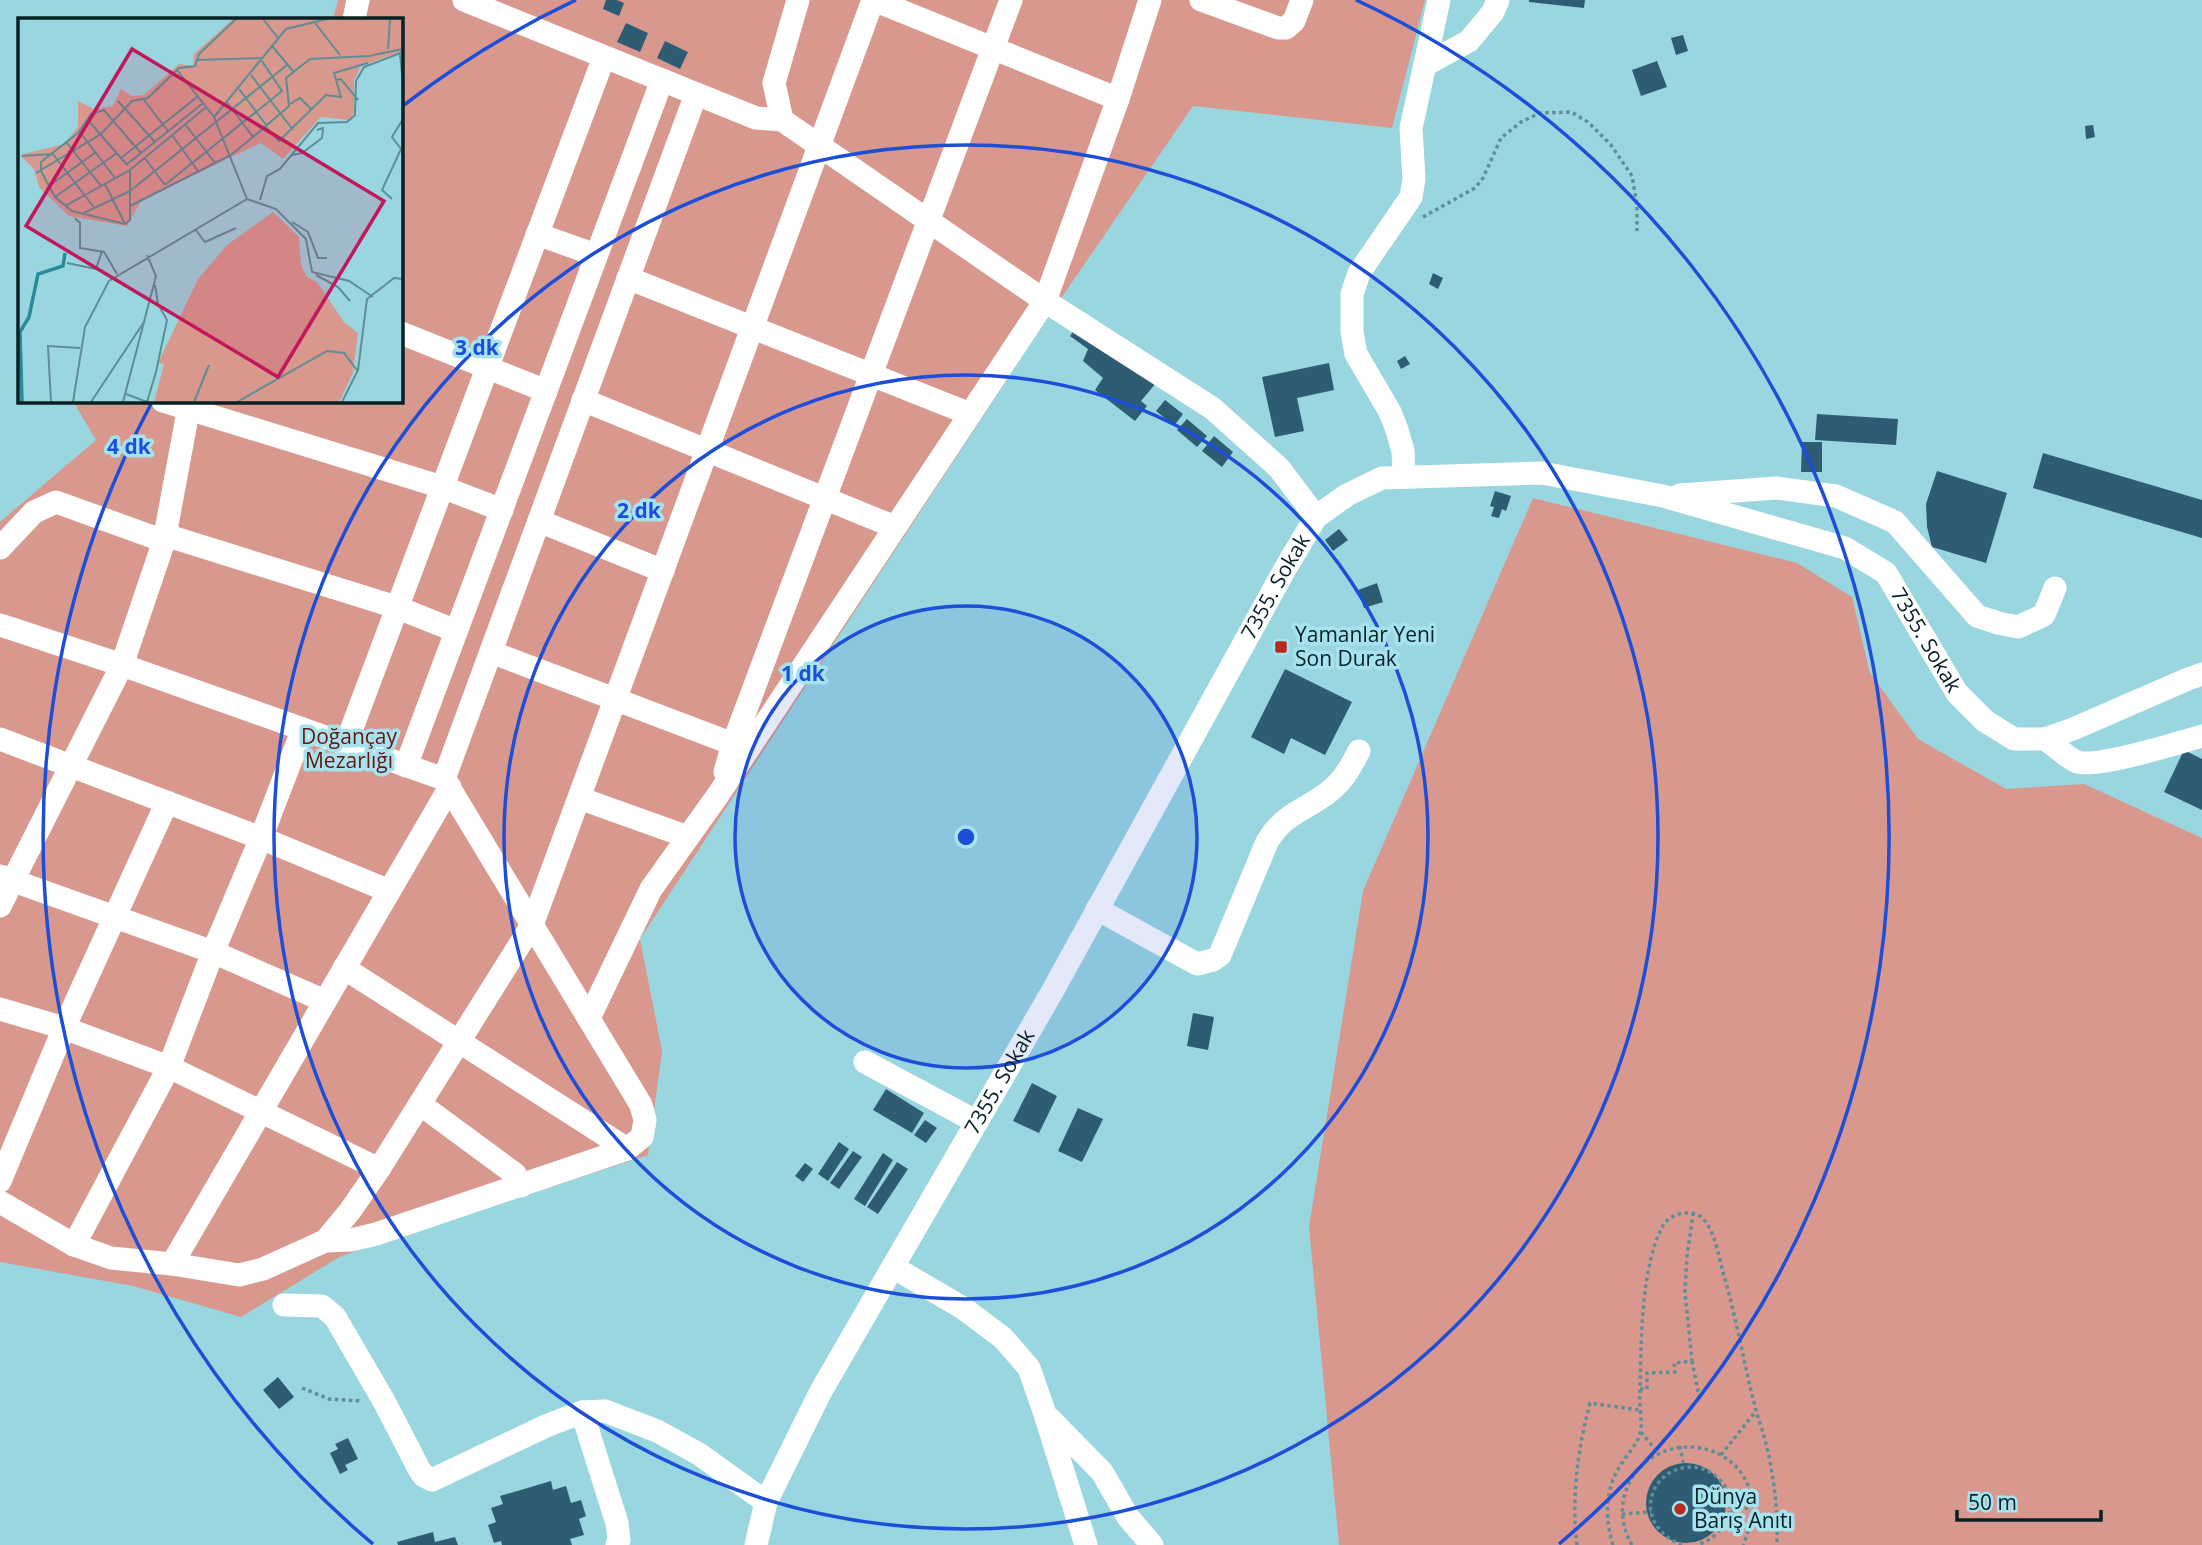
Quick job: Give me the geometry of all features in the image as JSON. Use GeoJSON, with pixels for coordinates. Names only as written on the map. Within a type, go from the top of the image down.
{"type":"FeatureCollection","features":[{"type":"Feature","properties":{"kind":"street"},"geometry":{"type":"LineString","coordinates":[[354,18],[358,0]]}},
{"type":"Feature","properties":{"kind":"street"},"geometry":{"type":"LineString","coordinates":[[464,0],[757,118],[782,120],[1045,301],[1212,408],[1279,468],[1316,517]]}},
{"type":"Feature","properties":{"kind":"street"},"geometry":{"type":"LineString","coordinates":[[782,120],[774,83],[798,0]]}},
{"type":"Feature","properties":{"kind":"street"},"geometry":{"type":"LineString","coordinates":[[325,1241],[379,1169],[532,925],[874,0],[1118,99]]}},
{"type":"Feature","properties":{"kind":"street"},"geometry":{"type":"LineString","coordinates":[[718,795],[733,744],[1011,0]]}},
{"type":"Feature","properties":{"kind":"street"},"geometry":{"type":"LineString","coordinates":[[589,1018],[651,889],[718,795],[1045,301],[1118,99],[1150,0]]}},
{"type":"Feature","properties":{"kind":"street"},"geometry":{"type":"LineString","coordinates":[[1201,0],[1278,28],[1286,28],[1294,21],[1302,0]]}},
{"type":"Feature","properties":{"kind":"street"},"geometry":{"type":"LineString","coordinates":[[1404,477],[1403,451],[1390,412],[1356,354],[1352,332],[1352,294],[1359,273],[1411,197],[1414,179],[1411,128],[1439,0]]}},
{"type":"Feature","properties":{"kind":"street"},"geometry":{"type":"LineString","coordinates":[[1425,65],[1469,41],[1493,12],[1498,0]]}},
{"type":"Feature","properties":{"kind":"street"},"geometry":{"type":"LineString","coordinates":[[346,744],[604,57]]}},
{"type":"Feature","properties":{"kind":"street"},"geometry":{"type":"LineString","coordinates":[[406,766],[662,80]]}},
{"type":"Feature","properties":{"kind":"street"},"geometry":{"type":"LineString","coordinates":[[172,1264],[389,891],[447,783],[491,652],[696,94]]}},
{"type":"Feature","properties":{"kind":"street"},"geometry":{"type":"LineString","coordinates":[[537,234],[597,255]]}},
{"type":"Feature","properties":{"kind":"street"},"geometry":{"type":"LineString","coordinates":[[628,278],[970,414]]}},
{"type":"Feature","properties":{"kind":"street"},"geometry":{"type":"LineString","coordinates":[[402,333],[546,391]]}},
{"type":"Feature","properties":{"kind":"street"},"geometry":{"type":"LineString","coordinates":[[583,400],[895,527]]}},
{"type":"Feature","properties":{"kind":"street"},"geometry":{"type":"LineString","coordinates":[[172,402],[190,404],[502,509]]}},
{"type":"Feature","properties":{"kind":"street"},"geometry":{"type":"LineString","coordinates":[[0,906],[6,878],[71,766],[122,665],[165,538],[190,404]]}},
{"type":"Feature","properties":{"kind":"street","name":"7355. Sokak"},"geometry":{"type":"LineString","coordinates":[[755,1545],[766,1502],[821,1391],[1097,909],[1285,569],[1316,517],[1347,495],[1382,478],[1542,473],[1663,496],[1845,548],[1886,573],[1957,693],[1985,721],[2014,739],[2045,739],[2202,674]]}},
{"type":"Feature","properties":{"kind":"street"},"geometry":{"type":"LineString","coordinates":[[1663,496],[1776,488],[1836,496],[1895,522],[1977,615],[1998,623],[2018,627],[2044,615],[2055,589]]}},
{"type":"Feature","properties":{"kind":"street"},"geometry":{"type":"LineString","coordinates":[[0,548],[34,512],[56,502],[165,538],[396,607],[456,631]]}},
{"type":"Feature","properties":{"kind":"street"},"geometry":{"type":"LineString","coordinates":[[539,521],[663,571]]}},
{"type":"Feature","properties":{"kind":"street"},"geometry":{"type":"LineString","coordinates":[[0,625],[346,744],[447,783],[641,1105],[645,1120],[642,1137],[628,1149],[376,1234],[351,1240],[325,1241],[263,1269],[239,1275],[111,1258],[74,1245],[0,1202]]}},
{"type":"Feature","properties":{"kind":"street"},"geometry":{"type":"LineString","coordinates":[[491,652],[733,744]]}},
{"type":"Feature","properties":{"kind":"street"},"geometry":{"type":"LineString","coordinates":[[74,1245],[169,1068],[303,729]]}},
{"type":"Feature","properties":{"kind":"street"},"geometry":{"type":"LineString","coordinates":[[2045,739],[2077,762],[2103,761],[2202,736]]}},
{"type":"Feature","properties":{"kind":"street"},"geometry":{"type":"LineString","coordinates":[[0,739],[261,838],[389,891]]}},
{"type":"Feature","properties":{"kind":"street"},"geometry":{"type":"LineString","coordinates":[[1097,909],[1197,964],[1213,960],[1220,955],[1275,828],[1288,816],[1331,791],[1346,776],[1359,751]]}},
{"type":"Feature","properties":{"kind":"street"},"geometry":{"type":"LineString","coordinates":[[579,798],[688,837]]}},
{"type":"Feature","properties":{"kind":"street"},"geometry":{"type":"LineString","coordinates":[[0,1181],[64,1028],[167,803]]}},
{"type":"Feature","properties":{"kind":"street"},"geometry":{"type":"LineString","coordinates":[[6,878],[213,952],[326,1001]]}},
{"type":"Feature","properties":{"kind":"street"},"geometry":{"type":"LineString","coordinates":[[344,968],[628,1149]]}},
{"type":"Feature","properties":{"kind":"street"},"geometry":{"type":"LineString","coordinates":[[0,1009],[64,1028],[169,1068],[379,1169]]}},
{"type":"Feature","properties":{"kind":"street"},"geometry":{"type":"LineString","coordinates":[[865,1062],[976,1122]]}},
{"type":"Feature","properties":{"kind":"street"},"geometry":{"type":"LineString","coordinates":[[420,1104],[514,1174],[521,1186]]}},
{"type":"Feature","properties":{"kind":"street"},"geometry":{"type":"LineString","coordinates":[[893,1266],[963,1308],[1003,1338],[1029,1368],[1086,1545]]}},
{"type":"Feature","properties":{"kind":"street"},"geometry":{"type":"LineString","coordinates":[[284,1305],[322,1306],[335,1317],[385,1403],[419,1469],[424,1476],[432,1480],[546,1426],[582,1412],[605,1411],[657,1431],[699,1454],[766,1502]]}},
{"type":"Feature","properties":{"kind":"street"},"geometry":{"type":"LineString","coordinates":[[582,1412],[617,1523],[617,1545]]}},
{"type":"Feature","properties":{"kind":"street"},"geometry":{"type":"LineString","coordinates":[[1045,1414],[1102,1472],[1128,1517],[1152,1545]]}},
{"type":"Feature","properties":{"kind":"path"},"geometry":{"type":"LineString","coordinates":[[1415,221],[1475,188],[1483,178],[1501,138],[1521,122],[1540,113],[1571,111],[1588,122],[1611,145],[1632,177],[1637,205],[1637,231]]}},
{"type":"Feature","properties":{"kind":"path"},"geometry":{"type":"LineString","coordinates":[[1693,1213],[1685,1292],[1692,1361],[1700,1401]]}},
{"type":"Feature","properties":{"kind":"path"},"geometry":{"type":"LineString","coordinates":[[1613,1545],[1609,1530],[1608,1493],[1614,1475],[1641,1432],[1639,1410],[1646,1284],[1653,1252],[1666,1221],[1677,1214],[1693,1213],[1704,1219],[1711,1233],[1734,1313],[1772,1474],[1777,1510],[1777,1545]]}},
{"type":"Feature","properties":{"kind":"path"},"geometry":{"type":"LineString","coordinates":[[1640,1389],[1647,1388],[1647,1373],[1675,1372],[1674,1363],[1692,1361]]}},
{"type":"Feature","properties":{"kind":"path"},"geometry":{"type":"LineString","coordinates":[[302,1388],[328,1399],[385,1403]]}},
{"type":"Feature","properties":{"kind":"path"},"geometry":{"type":"LineString","coordinates":[[1577,1545],[1575,1492],[1582,1436],[1590,1403],[1639,1410]]}},
{"type":"Feature","properties":{"kind":"path"},"geometry":{"type":"LineString","coordinates":[[1721,1455],[1756,1411]]}},
{"type":"Feature","properties":{"kind":"path"},"geometry":{"type":"LineString","coordinates":[[1641,1432],[1658,1453]]}},
{"type":"Feature","properties":{"kind":"path"},"geometry":{"type":"LineString","coordinates":[[1680,1446],[1684,1467]]}},
{"type":"Feature","properties":{"kind":"path"},"geometry":{"type":"LineString","coordinates":[[1632,1545],[1626,1535],[1622,1514],[1624,1496],[1631,1478],[1643,1464],[1658,1453],[1680,1446],[1701,1447],[1721,1455],[1737,1468],[1748,1486],[1753,1507],[1751,1527],[1743,1545]]}},
{"type":"Feature","properties":{"kind":"path"},"geometry":{"type":"LineString","coordinates":[[1682,1545],[1671,1541],[1654,1523],[1651,1499],[1662,1478],[1684,1467],[1702,1468],[1718,1478],[1728,1493],[1730,1512],[1726,1524],[1718,1535],[1697,1545]]}},
{"type":"Feature","properties":{"kind":"path"},"geometry":{"type":"LineString","coordinates":[[1730,1512],[1753,1507]]}},
{"type":"Feature","properties":{"kind":"path"},"geometry":{"type":"LineString","coordinates":[[1622,1514],[1651,1512]]}},
{"type":"Feature","properties":{"kind":"green space","name":"Doğançay Mezarlığı"},"geometry":{"type":"Polygon","coordinates":[[[338,0],[1425,0],[1392,128],[1193,106],[1042,326],[640,939],[662,1051],[648,1155],[341,1256],[241,1317],[133,1286],[0,1262],[0,522],[96,440],[74,402],[402,402],[402,18],[333,18],[338,0]]]}},
{"type":"Feature","properties":{"kind":"green space"},"geometry":{"type":"Polygon","coordinates":[[[1533,498],[1797,563],[1852,597],[1870,673],[1918,739],[2006,789],[2084,784],[2202,838],[2202,1545],[1339,1545],[1309,1227],[1363,891],[1533,498]]]}},
{"type":"Feature","properties":{"kind":"building"},"geometry":{"type":"Polygon","coordinates":[[[606,0],[624,3],[619,16],[603,9],[606,0]]]}},
{"type":"Feature","properties":{"kind":"building"},"geometry":{"type":"Polygon","coordinates":[[[1529,0],[1585,0],[1584,8],[1529,0]]]}},
{"type":"Feature","properties":{"kind":"building"},"geometry":{"type":"Polygon","coordinates":[[[626,23],[648,33],[640,52],[617,42],[626,23]]]}},
{"type":"Feature","properties":{"kind":"building"},"geometry":{"type":"Polygon","coordinates":[[[1683,35],[1688,51],[1676,55],[1671,38],[1683,35]]]}},
{"type":"Feature","properties":{"kind":"building"},"geometry":{"type":"Polygon","coordinates":[[[665,41],[688,52],[680,69],[657,58],[665,41]]]}},
{"type":"Feature","properties":{"kind":"building"},"geometry":{"type":"Polygon","coordinates":[[[1657,61],[1667,87],[1641,96],[1632,70],[1657,61]]]}},
{"type":"Feature","properties":{"kind":"building"},"geometry":{"type":"Polygon","coordinates":[[[2093,125],[2095,137],[2086,139],[2085,126],[2093,125]]]}},
{"type":"Feature","properties":{"kind":"building"},"geometry":{"type":"Polygon","coordinates":[[[1433,273],[1443,278],[1438,289],[1429,284],[1433,273]]]}},
{"type":"Feature","properties":{"kind":"building"},"geometry":{"type":"Polygon","coordinates":[[[1076,327],[1156,383],[1141,401],[1147,406],[1135,421],[1095,390],[1103,378],[1083,361],[1088,349],[1070,336],[1076,327]]]}},
{"type":"Feature","properties":{"kind":"building"},"geometry":{"type":"Polygon","coordinates":[[[1405,356],[1410,364],[1401,369],[1397,361],[1405,356]]]}},
{"type":"Feature","properties":{"kind":"building"},"geometry":{"type":"Polygon","coordinates":[[[1329,363],[1334,390],[1297,398],[1304,431],[1275,437],[1262,377],[1329,363]]]}},
{"type":"Feature","properties":{"kind":"building"},"geometry":{"type":"Polygon","coordinates":[[[1165,400],[1183,414],[1174,426],[1156,411],[1165,400]]]}},
{"type":"Feature","properties":{"kind":"building"},"geometry":{"type":"Polygon","coordinates":[[[1817,414],[1898,419],[1896,445],[1815,440],[1817,414]]]}},
{"type":"Feature","properties":{"kind":"building"},"geometry":{"type":"Polygon","coordinates":[[[1187,419],[1207,436],[1197,447],[1177,430],[1187,419]]]}},
{"type":"Feature","properties":{"kind":"building"},"geometry":{"type":"Polygon","coordinates":[[[1214,436],[1233,452],[1222,467],[1202,451],[1214,436]]]}},
{"type":"Feature","properties":{"kind":"building"},"geometry":{"type":"Polygon","coordinates":[[[1802,442],[1822,442],[1822,472],[1801,472],[1802,442]]]}},
{"type":"Feature","properties":{"kind":"building"},"geometry":{"type":"Polygon","coordinates":[[[2043,453],[2202,500],[2202,538],[2033,488],[2043,453]]]}},
{"type":"Feature","properties":{"kind":"building"},"geometry":{"type":"Polygon","coordinates":[[[1937,471],[2007,493],[1986,563],[1932,547],[1927,527],[1926,504],[1937,471]]]}},
{"type":"Feature","properties":{"kind":"building"},"geometry":{"type":"Polygon","coordinates":[[[1495,491],[1511,496],[1506,511],[1502,509],[1499,518],[1491,516],[1494,507],[1490,506],[1495,491]]]}},
{"type":"Feature","properties":{"kind":"building"},"geometry":{"type":"Polygon","coordinates":[[[1339,529],[1348,540],[1333,551],[1325,540],[1339,529]]]}},
{"type":"Feature","properties":{"kind":"building"},"geometry":{"type":"Polygon","coordinates":[[[1377,583],[1383,602],[1364,608],[1358,590],[1377,583]]]}},
{"type":"Feature","properties":{"kind":"building"},"geometry":{"type":"Polygon","coordinates":[[[1285,669],[1352,702],[1325,755],[1291,738],[1284,754],[1251,737],[1285,669]]]}},
{"type":"Feature","properties":{"kind":"building"},"geometry":{"type":"Polygon","coordinates":[[[2184,750],[2202,759],[2202,810],[2164,792],[2184,750]]]}},
{"type":"Feature","properties":{"kind":"building"},"geometry":{"type":"Polygon","coordinates":[[[1193,1013],[1214,1017],[1208,1050],[1187,1046],[1193,1013]]]}},
{"type":"Feature","properties":{"kind":"building"},"geometry":{"type":"Polygon","coordinates":[[[1032,1083],[1057,1096],[1039,1133],[1013,1121],[1032,1083]]]}},
{"type":"Feature","properties":{"kind":"building"},"geometry":{"type":"Polygon","coordinates":[[[886,1089],[924,1113],[912,1133],[873,1110],[886,1089]]]}},
{"type":"Feature","properties":{"kind":"building"},"geometry":{"type":"Polygon","coordinates":[[[1078,1108],[1103,1119],[1082,1162],[1058,1151],[1078,1108]]]}},
{"type":"Feature","properties":{"kind":"building"},"geometry":{"type":"Polygon","coordinates":[[[925,1120],[937,1128],[926,1143],[914,1135],[925,1120]]]}},
{"type":"Feature","properties":{"kind":"building"},"geometry":{"type":"Polygon","coordinates":[[[839,1142],[849,1149],[828,1181],[818,1174],[839,1142]]]}},
{"type":"Feature","properties":{"kind":"building"},"geometry":{"type":"Polygon","coordinates":[[[853,1151],[862,1157],[839,1189],[830,1183],[853,1151]]]}},
{"type":"Feature","properties":{"kind":"building"},"geometry":{"type":"Polygon","coordinates":[[[883,1153],[893,1160],[865,1206],[854,1199],[883,1153]]]}},
{"type":"Feature","properties":{"kind":"building"},"geometry":{"type":"Polygon","coordinates":[[[897,1162],[908,1169],[878,1214],[867,1207],[897,1162]]]}},
{"type":"Feature","properties":{"kind":"building"},"geometry":{"type":"Polygon","coordinates":[[[805,1163],[813,1169],[803,1182],[795,1176],[805,1163]]]}},
{"type":"Feature","properties":{"kind":"building"},"geometry":{"type":"Polygon","coordinates":[[[278,1377],[294,1397],[279,1409],[263,1390],[278,1377]]]}},
{"type":"Feature","properties":{"kind":"building"},"geometry":{"type":"Polygon","coordinates":[[[348,1438],[358,1459],[345,1465],[348,1470],[340,1474],[330,1453],[338,1449],[335,1444],[348,1438]]]}},
{"type":"Feature","properties":{"kind":"building"},"geometry":{"type":"Polygon","coordinates":[[[1686,1463],[1701,1466],[1714,1475],[1723,1488],[1726,1503],[1723,1518],[1714,1531],[1701,1540],[1686,1543],[1671,1540],[1658,1531],[1649,1518],[1646,1503],[1649,1488],[1658,1475],[1671,1466],[1686,1463]]]}},
{"type":"Feature","properties":{"kind":"building"},"geometry":{"type":"Polygon","coordinates":[[[551,1481],[553,1490],[566,1486],[571,1503],[581,1500],[586,1516],[579,1519],[584,1535],[570,1539],[572,1545],[502,1545],[501,1541],[494,1543],[488,1525],[496,1522],[491,1508],[503,1504],[500,1496],[551,1481]]]}},
{"type":"Feature","properties":{"kind":"building"},"geometry":{"type":"Polygon","coordinates":[[[433,1532],[435,1542],[455,1537],[458,1545],[398,1545],[397,1542],[433,1532]]]}},
{"type":"Feature","properties":{"kind":"place","name":"Yamanlar Yeni Son Durak"},"geometry":{"type":"Point","coordinates":[1281,647]}},
{"type":"Feature","properties":{"kind":"place","name":"Dünya Barış Anıtı"},"geometry":{"type":"Point","coordinates":[1680,1509]}}]}
